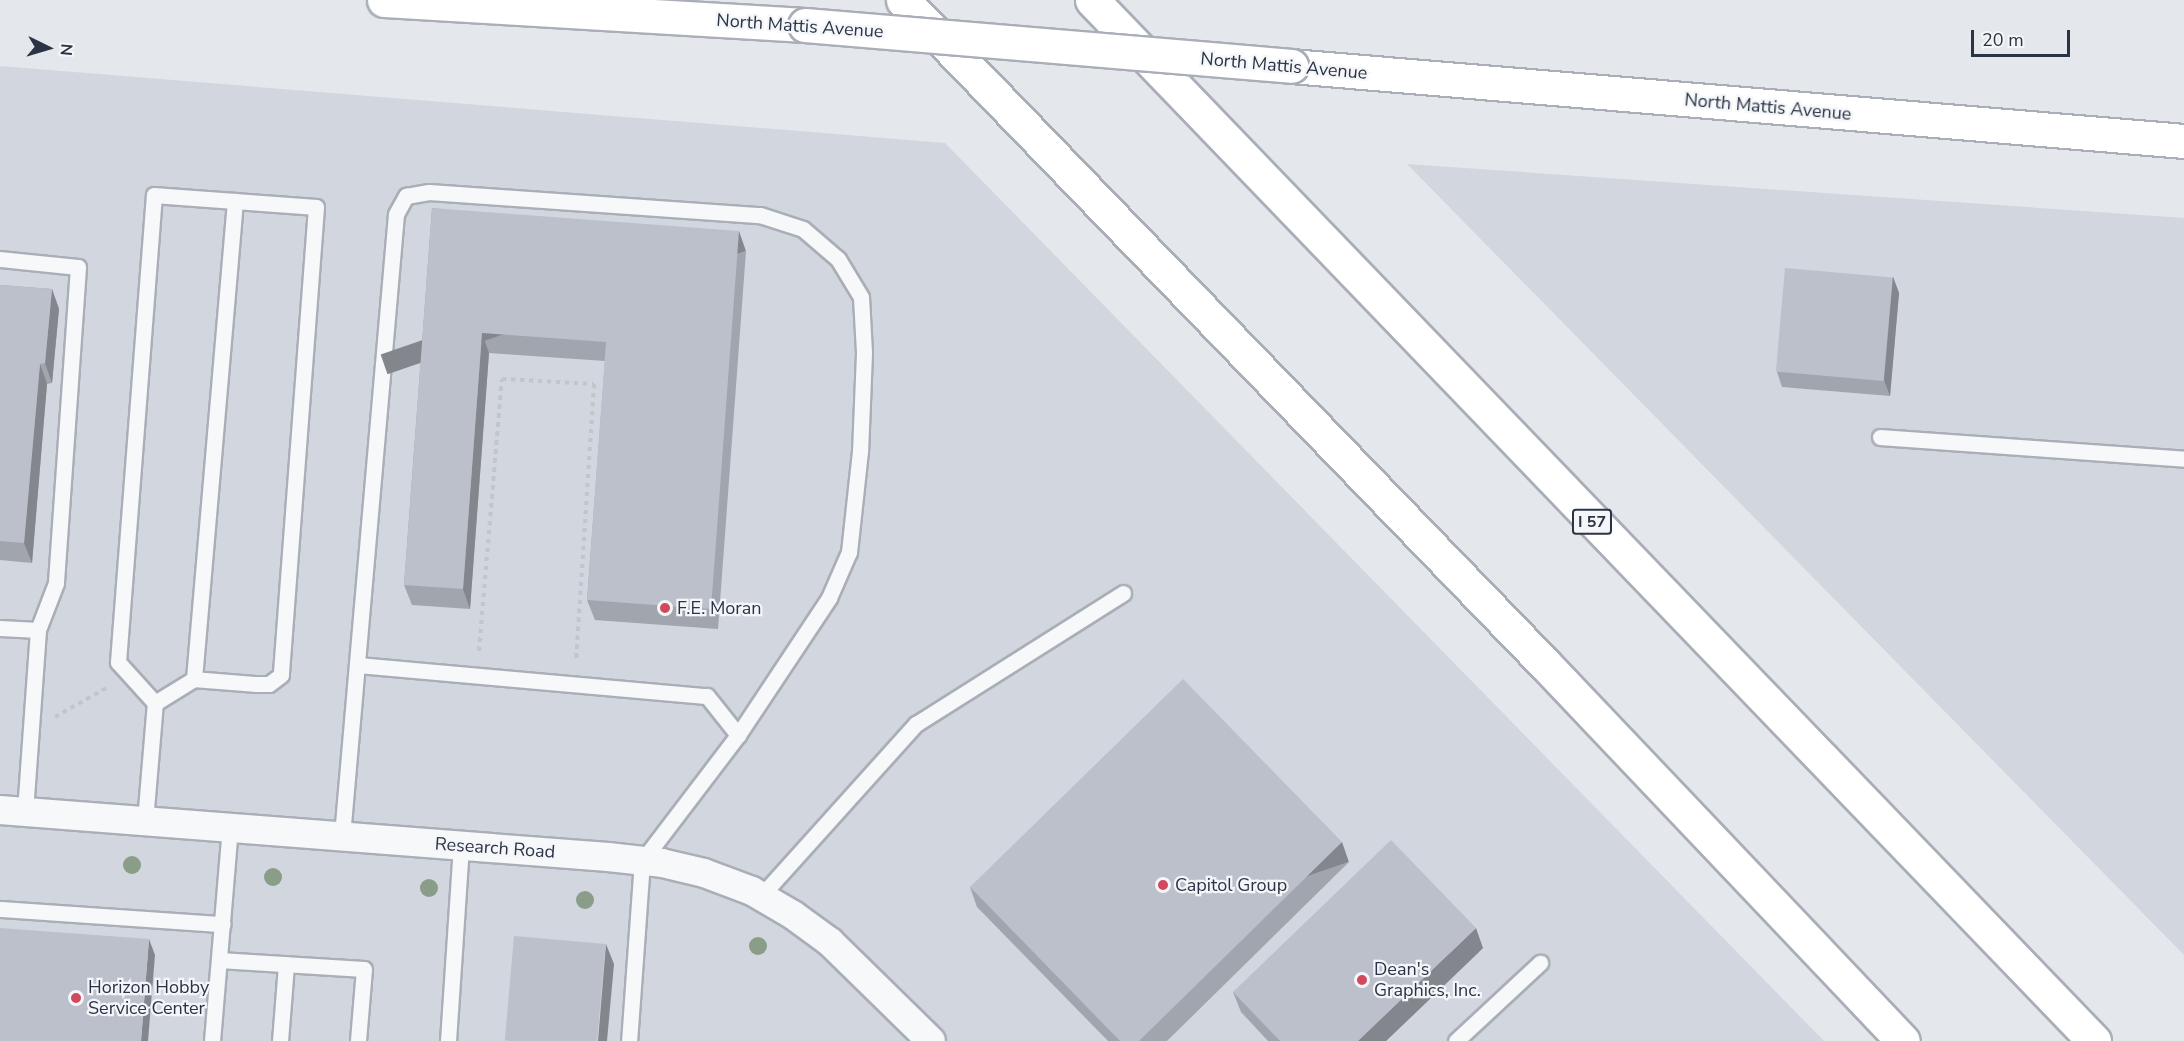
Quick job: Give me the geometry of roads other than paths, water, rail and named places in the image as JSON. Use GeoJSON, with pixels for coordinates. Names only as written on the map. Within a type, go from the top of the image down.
{"type":"FeatureCollection","features":[{"type":"Feature","properties":{"kind":"main road","name":"North Mattis Avenue"},"geometry":{"type":"LineString","coordinates":[[384,0],[805,25],[2184,141]]}},
{"type":"Feature","properties":{"kind":"main road"},"geometry":{"type":"LineString","coordinates":[[903,0],[1544,663],[1903,1041]]}},
{"type":"Feature","properties":{"kind":"main road","name":"I 57"},"geometry":{"type":"LineString","coordinates":[[1092,0],[2094,1041]]}},
{"type":"Feature","properties":{"kind":"street","name":"Research Road"},"geometry":{"type":"LineString","coordinates":[[13,811],[642,861],[704,873],[761,896],[794,915],[830,942],[931,1041]]}},
{"type":"Feature","properties":{"kind":"lane"},"geometry":{"type":"LineString","coordinates":[[342,836],[396,214],[406,196],[429,192],[760,215],[803,229],[838,259],[861,297],[864,364],[860,451],[849,552],[829,598],[738,735],[642,861],[629,1041]]}},
{"type":"Feature","properties":{"kind":"lane"},"geometry":{"type":"LineString","coordinates":[[145,821],[155,703],[118,662],[154,195],[316,207],[281,675],[269,684],[194,679],[155,703]]}},
{"type":"Feature","properties":{"kind":"lane"},"geometry":{"type":"LineString","coordinates":[[194,679],[235,201]]}},
{"type":"Feature","properties":{"kind":"lane"},"geometry":{"type":"LineString","coordinates":[[0,259],[78,267],[56,583],[38,630],[32,728],[13,811]]}},
{"type":"Feature","properties":{"kind":"lane"},"geometry":{"type":"LineString","coordinates":[[1880,437],[2184,459]]}},
{"type":"Feature","properties":{"kind":"lane"},"geometry":{"type":"LineString","coordinates":[[761,896],[916,724],[1123,593]]}},
{"type":"Feature","properties":{"kind":"lane"},"geometry":{"type":"LineString","coordinates":[[0,628],[38,630]]}},
{"type":"Feature","properties":{"kind":"lane"},"geometry":{"type":"LineString","coordinates":[[357,665],[708,696],[738,735]]}},
{"type":"Feature","properties":{"kind":"lane"},"geometry":{"type":"LineString","coordinates":[[212,1041],[230,828]]}},
{"type":"Feature","properties":{"kind":"lane"},"geometry":{"type":"LineString","coordinates":[[448,1041],[461,846]]}},
{"type":"Feature","properties":{"kind":"lane"},"geometry":{"type":"LineString","coordinates":[[0,909],[222,924]]}},
{"type":"Feature","properties":{"kind":"lane"},"geometry":{"type":"LineString","coordinates":[[219,960],[364,969],[358,1041]]}},
{"type":"Feature","properties":{"kind":"lane"},"geometry":{"type":"LineString","coordinates":[[1456,1041],[1540,963]]}},
{"type":"Feature","properties":{"kind":"lane"},"geometry":{"type":"LineString","coordinates":[[280,1041],[286,964]]}},
{"type":"Feature","properties":{"kind":"place","name":"F.E. Moran"},"geometry":{"type":"Point","coordinates":[665,608]}},
{"type":"Feature","properties":{"kind":"place","name":"Capitol Group"},"geometry":{"type":"Point","coordinates":[1163,885]}},
{"type":"Feature","properties":{"kind":"place","name":"Dean's Graphics, Inc."},"geometry":{"type":"Point","coordinates":[1362,980]}},
{"type":"Feature","properties":{"kind":"place","name":"Horizon Hobby Service Center"},"geometry":{"type":"Point","coordinates":[76,998]}}]}
